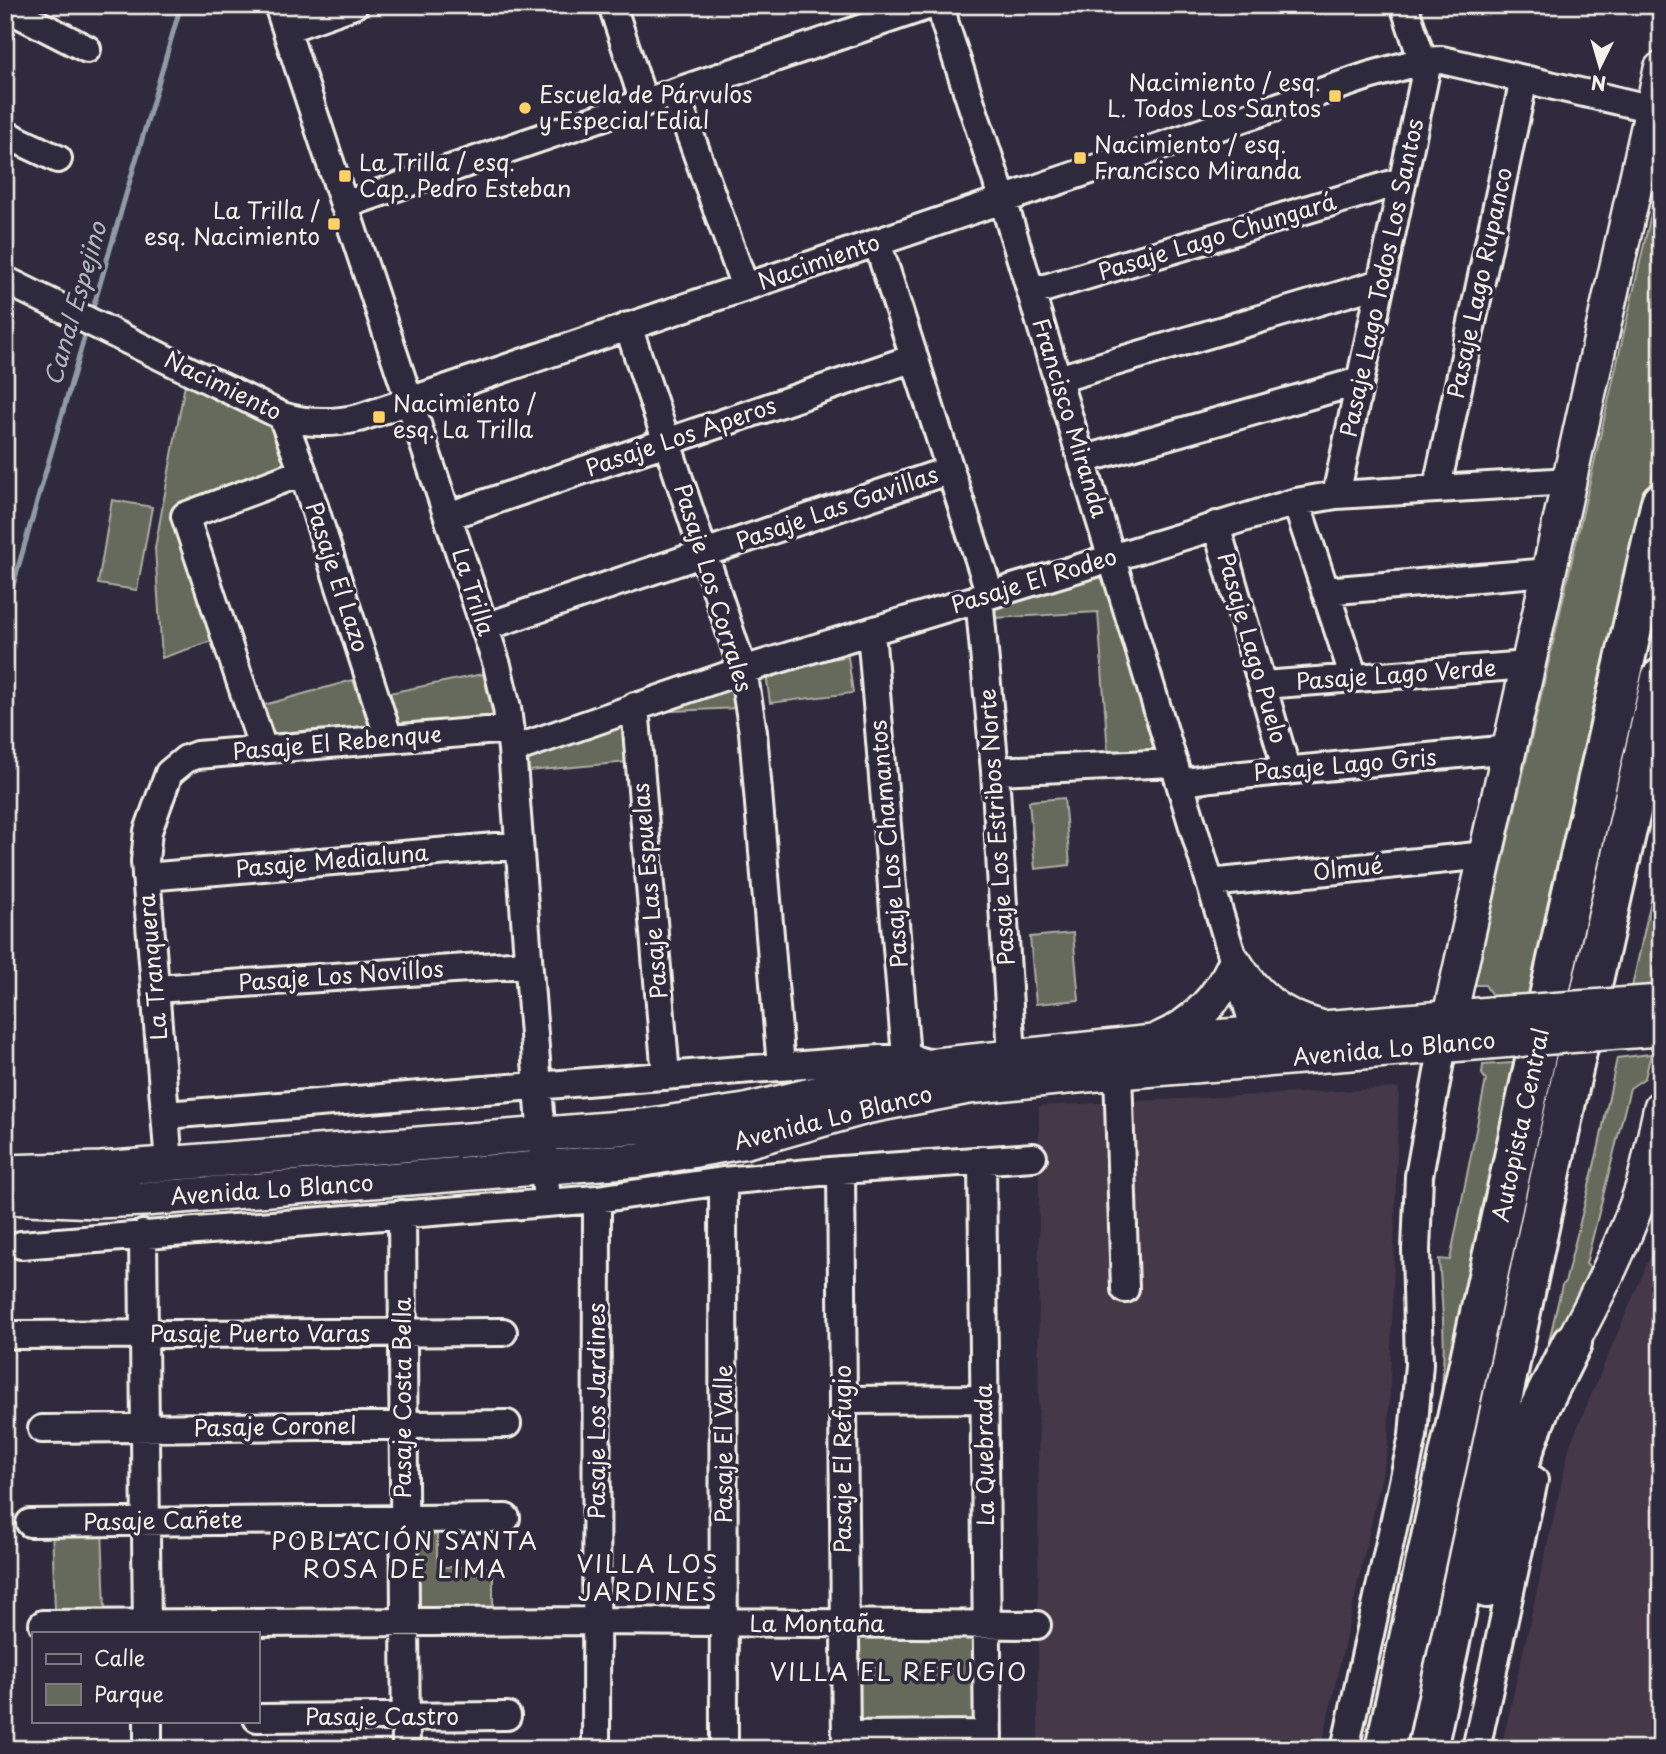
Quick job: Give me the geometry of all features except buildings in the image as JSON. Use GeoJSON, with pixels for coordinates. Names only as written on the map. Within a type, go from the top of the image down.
{"type":"FeatureCollection","features":[{"type":"Feature","properties":{"kind":"highway","name":"Autopista Central"},"geometry":{"type":"LineString","coordinates":[[1385,1749],[1564,928],[1661,502]]}},
{"type":"Feature","properties":{"kind":"highway","name":"Autopista Central"},"geometry":{"type":"LineString","coordinates":[[1427,1749],[1569,1088],[1661,678]]}},
{"type":"Feature","properties":{"kind":"highway"},"geometry":{"type":"LineString","coordinates":[[1445,1749],[1462,1692],[1519,1463],[1540,1407],[1572,1343]]}},
{"type":"Feature","properties":{"kind":"main road"},"geometry":{"type":"LineString","coordinates":[[1446,1031],[1661,69]]}},
{"type":"Feature","properties":{"kind":"main road"},"geometry":{"type":"LineString","coordinates":[[1153,1042],[1184,1026],[1198,1015],[1220,990],[1235,963],[1251,988],[1273,1007],[1297,1020],[1323,1028]]}},
{"type":"Feature","properties":{"kind":"main road","name":"Avenida Lo Blanco"},"geometry":{"type":"LineString","coordinates":[[5,1172],[69,1171],[169,1164],[645,1126],[713,1117],[776,1104],[889,1075],[921,1061],[1012,1056],[1323,1028],[1446,1031],[1660,1020]]}},
{"type":"Feature","properties":{"kind":"main road","name":"Avenida Lo Blanco"},"geometry":{"type":"LineString","coordinates":[[5,1197],[96,1201],[144,1199],[639,1160],[707,1150],[932,1092],[1023,1080],[1280,1059],[1446,1031]]}},
{"type":"Feature","properties":{"kind":"main road"},"geometry":{"type":"LineString","coordinates":[[1256,1034],[1264,1047],[1280,1059]]}},
{"type":"Feature","properties":{"kind":"main road"},"geometry":{"type":"LineString","coordinates":[[1572,1343],[1625,1235],[1643,1184],[1661,1107]]}},
{"type":"Feature","properties":{"kind":"street"},"geometry":{"type":"LineString","coordinates":[[282,17],[354,5]]}},
{"type":"Feature","properties":{"kind":"street"},"geometry":{"type":"LineString","coordinates":[[612,5],[644,103]]}},
{"type":"Feature","properties":{"kind":"street"},"geometry":{"type":"LineString","coordinates":[[344,205],[930,5]]}},
{"type":"Feature","properties":{"kind":"street","name":"Francisco Miranda"},"geometry":{"type":"LineString","coordinates":[[941,5],[1058,379],[1256,1034]]}},
{"type":"Feature","properties":{"kind":"street","name":"Pasaje Lago Todos Los Santos"},"geometry":{"type":"LineString","coordinates":[[1336,495],[1426,71],[1404,5]]}},
{"type":"Feature","properties":{"kind":"street"},"geometry":{"type":"LineString","coordinates":[[5,7],[87,49]]}},
{"type":"Feature","properties":{"kind":"street","name":"La Trilla"},"geometry":{"type":"LineString","coordinates":[[282,17],[485,627],[503,690],[511,739],[547,1203]]}},
{"type":"Feature","properties":{"kind":"street","name":"Nacimiento"},"geometry":{"type":"LineString","coordinates":[[5,280],[282,416],[306,422],[332,423],[359,418],[1368,76],[1422,61],[1442,61],[1653,109]]}},
{"type":"Feature","properties":{"kind":"street","name":"Pasaje Lago Rupanco"},"geometry":{"type":"LineString","coordinates":[[1437,487],[1524,79]]}},
{"type":"Feature","properties":{"kind":"street"},"geometry":{"type":"LineString","coordinates":[[675,93],[745,287]]}},
{"type":"Feature","properties":{"kind":"street"},"geometry":{"type":"LineString","coordinates":[[5,134],[58,159]]}},
{"type":"Feature","properties":{"kind":"street","name":"Pasaje Lago Chungará"},"geometry":{"type":"LineString","coordinates":[[1031,292],[1402,181]]}},
{"type":"Feature","properties":{"kind":"street","name":"Pasaje Los Estribos Norte"},"geometry":{"type":"LineString","coordinates":[[877,242],[950,470],[985,596],[1012,1056]]}},
{"type":"Feature","properties":{"kind":"street"},"geometry":{"type":"LineString","coordinates":[[1058,379],[1381,283]]}},
{"type":"Feature","properties":{"kind":"street","name":"Pasaje Los Corrales"},"geometry":{"type":"LineString","coordinates":[[628,326],[743,670],[753,732],[780,1067]]}},
{"type":"Feature","properties":{"kind":"street","name":"Pasaje Los Aperos"},"geometry":{"type":"LineString","coordinates":[[448,516],[914,358]]}},
{"type":"Feature","properties":{"kind":"street"},"geometry":{"type":"LineString","coordinates":[[1082,460],[1360,381]]}},
{"type":"Feature","properties":{"kind":"street","name":"Pasaje El Lazo"},"geometry":{"type":"LineString","coordinates":[[282,416],[303,472],[389,739]]}},
{"type":"Feature","properties":{"kind":"street","name":"Pasaje Las Gavillas"},"geometry":{"type":"LineString","coordinates":[[485,627],[950,470]]}},
{"type":"Feature","properties":{"kind":"street"},"geometry":{"type":"LineString","coordinates":[[263,749],[186,516],[303,472]]}},
{"type":"Feature","properties":{"kind":"street","name":"Pasaje El Rodeo"},"geometry":{"type":"LineString","coordinates":[[511,739],[635,706],[743,670],[1296,502],[1336,495],[1437,487],[1570,481]]}},
{"type":"Feature","properties":{"kind":"street"},"geometry":{"type":"LineString","coordinates":[[1296,502],[1354,678]]}},
{"type":"Feature","properties":{"kind":"street","name":"Pasaje Lago Puelo"},"geometry":{"type":"LineString","coordinates":[[1216,525],[1287,771]]}},
{"type":"Feature","properties":{"kind":"street"},"geometry":{"type":"LineString","coordinates":[[1325,591],[1549,572]]}},
{"type":"Feature","properties":{"kind":"street","name":"Pasaje Los Chamantos"},"geometry":{"type":"LineString","coordinates":[[871,631],[921,1061]]}},
{"type":"Feature","properties":{"kind":"street","name":"Pasaje Lago Verde"},"geometry":{"type":"LineString","coordinates":[[1262,685],[1528,665]]}},
{"type":"Feature","properties":{"kind":"street","name":"Pasaje Las Espuelas"},"geometry":{"type":"LineString","coordinates":[[635,706],[666,1076]]}},
{"type":"Feature","properties":{"kind":"street","name":"Pasaje El Rebenque"},"geometry":{"type":"LineString","coordinates":[[169,773],[197,754],[389,739],[511,739]]}},
{"type":"Feature","properties":{"kind":"street","name":"Pasaje Lago Gris"},"geometry":{"type":"LineString","coordinates":[[995,771],[1177,773],[1211,778],[1510,749]]}},
{"type":"Feature","properties":{"kind":"street","name":"La Tranquera"},"geometry":{"type":"LineString","coordinates":[[169,773],[145,845],[169,1164]]}},
{"type":"Feature","properties":{"kind":"street","name":"Pasaje Medialuna"},"geometry":{"type":"LineString","coordinates":[[146,877],[519,845]]}},
{"type":"Feature","properties":{"kind":"street","name":"Olmué"},"geometry":{"type":"LineString","coordinates":[[1210,883],[1486,855]]}},
{"type":"Feature","properties":{"kind":"street","name":"Pasaje Los Novillos"},"geometry":{"type":"LineString","coordinates":[[155,989],[527,964]]}},
{"type":"Feature","properties":{"kind":"street"},"geometry":{"type":"LineString","coordinates":[[1345,1749],[1413,1436],[1419,1364],[1416,1250],[1419,1177],[1446,1031]]}},
{"type":"Feature","properties":{"kind":"street","name":"Avenida Lo Blanco"},"geometry":{"type":"LineString","coordinates":[[165,1115],[780,1067],[921,1061]]}},
{"type":"Feature","properties":{"kind":"street"},"geometry":{"type":"LineString","coordinates":[[1118,1072],[1125,1289]]}},
{"type":"Feature","properties":{"kind":"street","name":"Avenida Lo Blanco"},"geometry":{"type":"LineString","coordinates":[[21,1245],[597,1199],[723,1181],[1033,1157]]}},
{"type":"Feature","properties":{"kind":"street","name":"La Quebrada"},"geometry":{"type":"LineString","coordinates":[[982,1160],[988,1741]]}},
{"type":"Feature","properties":{"kind":"street","name":"Pasaje El Refugio"},"geometry":{"type":"LineString","coordinates":[[841,1170],[846,1742]]}},
{"type":"Feature","properties":{"kind":"street","name":"Pasaje El Valle"},"geometry":{"type":"LineString","coordinates":[[723,1181],[724,1749]]}},
{"type":"Feature","properties":{"kind":"street","name":"Pasaje Los Jardines"},"geometry":{"type":"LineString","coordinates":[[596,1749],[597,1199]]}},
{"type":"Feature","properties":{"kind":"street","name":"Pasaje Costa Bella"},"geometry":{"type":"LineString","coordinates":[[402,1214],[406,1749]]}},
{"type":"Feature","properties":{"kind":"street"},"geometry":{"type":"LineString","coordinates":[[143,1234],[147,1628]]}},
{"type":"Feature","properties":{"kind":"street","name":"Pasaje Puerto Varas"},"geometry":{"type":"LineString","coordinates":[[16,1335],[503,1332]]}},
{"type":"Feature","properties":{"kind":"street"},"geometry":{"type":"LineString","coordinates":[[1476,1749],[1538,1459],[1572,1343]]}},
{"type":"Feature","properties":{"kind":"street"},"geometry":{"type":"LineString","coordinates":[[843,1400],[985,1399]]}},
{"type":"Feature","properties":{"kind":"street","name":"Pasaje Coronel"},"geometry":{"type":"LineString","coordinates":[[42,1429],[507,1424]]}},
{"type":"Feature","properties":{"kind":"street","name":"Pasaje Cañete"},"geometry":{"type":"LineString","coordinates":[[30,1523],[506,1518]]}},
{"type":"Feature","properties":{"kind":"street","name":"La Montaña"},"geometry":{"type":"LineString","coordinates":[[43,1624],[147,1628],[405,1621],[1037,1625]]}},
{"type":"Feature","properties":{"kind":"street","name":"Pasaje Castro"},"geometry":{"type":"LineString","coordinates":[[259,1717],[508,1716]]}},
{"type":"Feature","properties":{"kind":"street"},"geometry":{"type":"LineString","coordinates":[[148,1722],[148,1749]]}},
{"type":"Feature","properties":{"kind":"street"},"geometry":{"type":"LineString","coordinates":[[846,1742],[988,1741]]}},
{"type":"Feature","properties":{"kind":"shaded area"},"geometry":{"type":"Polygon","coordinates":[[[1399,1088],[1388,1448],[1321,1749],[1038,1749],[1039,1106],[1399,1088]]]}},
{"type":"Feature","properties":{"kind":"shaded area"},"geometry":{"type":"Polygon","coordinates":[[[1661,1231],[1661,1749],[1501,1749],[1570,1445],[1661,1231]]]}},
{"type":"Feature","properties":{"kind":"green space"},"geometry":{"type":"Polygon","coordinates":[[[1661,170],[1661,436],[1543,994],[1493,997],[1485,985],[1475,985],[1661,170]]]}},
{"type":"Feature","properties":{"kind":"green space"},"geometry":{"type":"Polygon","coordinates":[[[185,384],[275,422],[294,463],[189,505],[215,640],[162,658],[155,548],[185,384]]]}},
{"type":"Feature","properties":{"kind":"green space"},"geometry":{"type":"Polygon","coordinates":[[[112,500],[152,507],[137,590],[98,584],[112,500]]]}},
{"type":"Feature","properties":{"kind":"green space"},"geometry":{"type":"Polygon","coordinates":[[[1105,577],[1159,753],[1108,753],[1098,612],[995,618],[994,601],[1105,577]]]}},
{"type":"Feature","properties":{"kind":"green space"},"geometry":{"type":"Polygon","coordinates":[[[848,657],[853,693],[770,703],[765,667],[848,657]]]}},
{"type":"Feature","properties":{"kind":"green space"},"geometry":{"type":"Polygon","coordinates":[[[483,674],[494,719],[394,723],[389,693],[483,674]]]}},
{"type":"Feature","properties":{"kind":"green space"},"geometry":{"type":"Polygon","coordinates":[[[353,680],[369,726],[266,735],[257,707],[353,680]]]}},
{"type":"Feature","properties":{"kind":"green space"},"geometry":{"type":"Polygon","coordinates":[[[734,682],[739,708],[649,712],[734,682]]]}},
{"type":"Feature","properties":{"kind":"green space"},"geometry":{"type":"Polygon","coordinates":[[[622,716],[628,762],[529,771],[528,746],[622,716]]]}},
{"type":"Feature","properties":{"kind":"green space"},"geometry":{"type":"Polygon","coordinates":[[[1064,798],[1070,865],[1035,869],[1029,801],[1064,798]]]}},
{"type":"Feature","properties":{"kind":"green space"},"geometry":{"type":"Polygon","coordinates":[[[1661,855],[1661,899],[1655,924],[1661,928],[1661,985],[1632,987],[1661,855]]]}},
{"type":"Feature","properties":{"kind":"green space"},"geometry":{"type":"Polygon","coordinates":[[[1073,933],[1079,1000],[1036,1004],[1030,937],[1073,933]]]}},
{"type":"Feature","properties":{"kind":"green space"},"geometry":{"type":"Polygon","coordinates":[[[1651,1054],[1645,1078],[1630,1088],[1586,1264],[1594,1272],[1543,1367],[1599,1146],[1617,1058],[1651,1054]]]}},
{"type":"Feature","properties":{"kind":"green space"},"geometry":{"type":"Polygon","coordinates":[[[1525,1062],[1439,1413],[1444,1355],[1439,1259],[1450,1260],[1486,1080],[1482,1074],[1483,1065],[1525,1062]]]}},
{"type":"Feature","properties":{"kind":"green space"},"geometry":{"type":"Polygon","coordinates":[[[102,1528],[105,1608],[55,1610],[52,1529],[102,1528]]]}},
{"type":"Feature","properties":{"kind":"green space"},"geometry":{"type":"Polygon","coordinates":[[[437,1535],[437,1567],[493,1567],[493,1612],[419,1613],[419,1536],[437,1535]]]}},
{"type":"Feature","properties":{"kind":"green space"},"geometry":{"type":"Polygon","coordinates":[[[857,1633],[980,1633],[981,1723],[858,1723],[857,1633]]]}},
{"type":"Feature","properties":{"kind":"waterway","name":"Canal Espejino"},"geometry":{"type":"LineString","coordinates":[[91,315],[181,5]]}},
{"type":"Feature","properties":{"kind":"waterway","name":"Canal Espejino"},"geometry":{"type":"LineString","coordinates":[[5,613],[87,328]]}},
{"type":"Feature","properties":{"kind":"place","name":"Nacimiento / esq. L. Todos Los Santos"},"geometry":{"type":"Point","coordinates":[1335,96]}},
{"type":"Feature","properties":{"kind":"place","name":"Escuela de Párvulos y Especial Edial"},"geometry":{"type":"Point","coordinates":[525,108]}},
{"type":"Feature","properties":{"kind":"place","name":"Nacimiento / esq. Francisco Miranda"},"geometry":{"type":"Point","coordinates":[1080,158]}},
{"type":"Feature","properties":{"kind":"place","name":"La Trilla / esq. Cap. Pedro Esteban"},"geometry":{"type":"Point","coordinates":[345,176]}},
{"type":"Feature","properties":{"kind":"place","name":"La Trilla / esq. Nacimiento"},"geometry":{"type":"Point","coordinates":[334,224]}},
{"type":"Feature","properties":{"kind":"place","name":"Nacimiento / esq. La Trilla"},"geometry":{"type":"Point","coordinates":[379,417]}},
{"type":"Feature","properties":{"kind":"district","name":"POBLACIÓN SANTA ROSA DE LIMA"},"geometry":{"type":"Point","coordinates":[405,1556]}},
{"type":"Feature","properties":{"kind":"district","name":"VILLA LOS JARDINES"},"geometry":{"type":"Point","coordinates":[648,1579]}},
{"type":"Feature","properties":{"kind":"district","name":"VILLA EL REFUGIO"},"geometry":{"type":"Point","coordinates":[899,1673]}}]}
